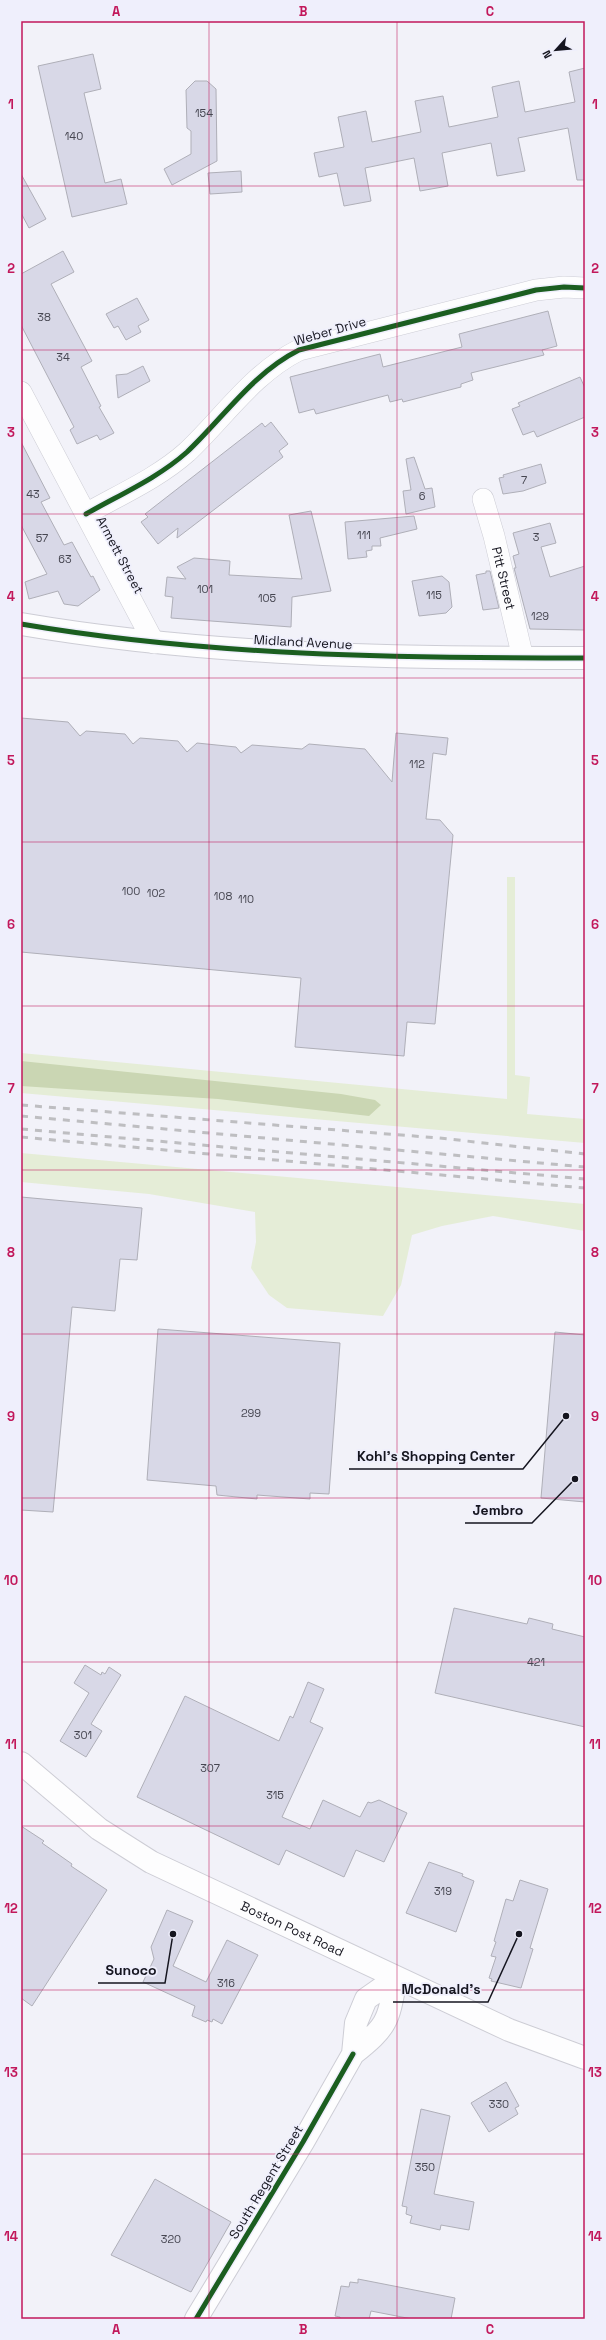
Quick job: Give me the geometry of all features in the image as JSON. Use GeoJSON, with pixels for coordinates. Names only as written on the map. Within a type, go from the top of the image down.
{"type":"FeatureCollection","features":[{"type":"Feature","properties":{"kind":"street","name":"Weber Drive"},"geometry":{"type":"LineString","coordinates":[[86,514],[162,470],[186,452],[262,374],[280,360],[299,350],[536,290],[564,287],[585,288]]}},
{"type":"Feature","properties":{"kind":"street","name":"Armett Street"},"geometry":{"type":"LineString","coordinates":[[21,392],[154,643]]}},
{"type":"Feature","properties":{"kind":"street","name":"Pitt Street"},"geometry":{"type":"LineString","coordinates":[[483,499],[494,536],[523,658]]}},
{"type":"Feature","properties":{"kind":"street","name":"Midland Avenue"},"geometry":{"type":"LineString","coordinates":[[21,624],[154,643],[286,654],[585,658]]}},
{"type":"Feature","properties":{"kind":"street","name":"Boston Post Road"},"geometry":{"type":"LineString","coordinates":[[21,1763],[99,1829],[151,1862],[509,2030],[585,2058]]}},
{"type":"Feature","properties":{"kind":"street","name":"South Regent Street"},"geometry":{"type":"LineString","coordinates":[[196,2319],[303,2142],[353,2054],[356,2023],[366,1999],[396,1978]]}},
{"type":"Feature","properties":{"kind":"green space"},"geometry":{"type":"Polygon","coordinates":[[[507,877],[515,877],[515,1075],[530,1077],[527,1114],[585,1119],[585,1143],[21,1093],[21,1053],[507,1099],[507,877]]]}},
{"type":"Feature","properties":{"kind":"green space"},"geometry":{"type":"Polygon","coordinates":[[[21,1061],[341,1094],[375,1100],[381,1105],[369,1116],[218,1099],[21,1086],[21,1061]]]}},
{"type":"Feature","properties":{"kind":"green space"},"geometry":{"type":"Polygon","coordinates":[[[21,1153],[585,1204],[585,1231],[493,1216],[442,1226],[412,1235],[401,1285],[383,1316],[287,1308],[269,1295],[251,1268],[256,1242],[255,1212],[149,1194],[21,1182],[21,1153]]]}},
{"type":"Feature","properties":{"kind":"building"},"geometry":{"type":"Polygon","coordinates":[[[93,54],[101,89],[84,93],[105,183],[121,179],[127,204],[72,217],[38,66],[93,54]]]}},
{"type":"Feature","properties":{"kind":"building"},"geometry":{"type":"Polygon","coordinates":[[[585,68],[585,180],[577,180],[568,128],[518,138],[525,171],[497,176],[491,143],[442,153],[448,186],[420,191],[414,158],[365,168],[371,201],[344,206],[337,173],[319,177],[314,153],[344,147],[338,117],[366,111],[372,142],[421,132],[415,101],[443,96],[449,127],[498,117],[492,87],[519,81],[525,112],[575,102],[569,72],[585,68]]]}},
{"type":"Feature","properties":{"kind":"building"},"geometry":{"type":"Polygon","coordinates":[[[195,81],[207,81],[216,89],[217,161],[172,185],[164,169],[191,154],[191,131],[187,128],[186,90],[195,81]]]}},
{"type":"Feature","properties":{"kind":"building"},"geometry":{"type":"Polygon","coordinates":[[[241,171],[242,192],[210,194],[208,173],[241,171]]]}},
{"type":"Feature","properties":{"kind":"building"},"geometry":{"type":"Polygon","coordinates":[[[21,174],[46,219],[29,228],[21,213],[21,174]]]}},
{"type":"Feature","properties":{"kind":"building"},"geometry":{"type":"Polygon","coordinates":[[[63,251],[74,272],[51,284],[92,361],[81,367],[101,406],[99,407],[114,433],[100,440],[97,435],[77,444],[70,430],[74,427],[21,325],[21,274],[63,251]]]}},
{"type":"Feature","properties":{"kind":"building"},"geometry":{"type":"Polygon","coordinates":[[[137,298],[149,320],[138,326],[141,332],[126,340],[118,326],[114,328],[106,314],[137,298]]]}},
{"type":"Feature","properties":{"kind":"building"},"geometry":{"type":"Polygon","coordinates":[[[548,311],[557,346],[542,350],[544,355],[471,373],[473,380],[461,384],[461,387],[403,402],[402,399],[390,402],[388,395],[316,414],[314,409],[299,413],[290,377],[380,354],[383,367],[462,347],[459,334],[548,311]]]}},
{"type":"Feature","properties":{"kind":"building"},"geometry":{"type":"Polygon","coordinates":[[[143,366],[150,381],[118,398],[116,375],[127,374],[143,366]]]}},
{"type":"Feature","properties":{"kind":"building"},"geometry":{"type":"Polygon","coordinates":[[[580,377],[585,388],[585,417],[537,437],[534,431],[523,435],[512,409],[520,406],[518,403],[580,377]]]}},
{"type":"Feature","properties":{"kind":"building"},"geometry":{"type":"Polygon","coordinates":[[[271,422],[288,444],[279,451],[283,457],[177,538],[178,528],[158,544],[141,522],[148,517],[145,514],[262,423],[265,427],[271,422]]]}},
{"type":"Feature","properties":{"kind":"building"},"geometry":{"type":"Polygon","coordinates":[[[21,442],[50,498],[41,502],[64,545],[72,542],[91,577],[93,576],[100,590],[78,606],[64,604],[58,591],[29,599],[25,582],[47,574],[21,525],[21,442]]]}},
{"type":"Feature","properties":{"kind":"building"},"geometry":{"type":"Polygon","coordinates":[[[414,457],[425,489],[432,488],[435,507],[406,514],[403,491],[411,490],[406,459],[414,457]]]}},
{"type":"Feature","properties":{"kind":"building"},"geometry":{"type":"Polygon","coordinates":[[[541,464],[546,483],[523,491],[503,494],[499,478],[504,477],[503,475],[541,464]]]}},
{"type":"Feature","properties":{"kind":"building"},"geometry":{"type":"Polygon","coordinates":[[[311,511],[331,591],[292,597],[291,627],[171,618],[173,597],[165,596],[167,577],[186,579],[177,567],[194,558],[230,561],[229,575],[302,579],[289,515],[311,511]]]}},
{"type":"Feature","properties":{"kind":"building"},"geometry":{"type":"Polygon","coordinates":[[[414,516],[417,529],[380,538],[381,546],[372,546],[372,550],[366,551],[367,557],[348,559],[345,522],[414,516]]]}},
{"type":"Feature","properties":{"kind":"building"},"geometry":{"type":"Polygon","coordinates":[[[550,523],[556,543],[541,547],[550,577],[585,566],[585,630],[530,629],[514,568],[516,568],[513,556],[519,554],[513,533],[550,523]]]}},
{"type":"Feature","properties":{"kind":"building"},"geometry":{"type":"Polygon","coordinates":[[[486,571],[490,571],[499,608],[483,610],[476,575],[486,573],[486,571]]]}},
{"type":"Feature","properties":{"kind":"building"},"geometry":{"type":"Polygon","coordinates":[[[442,576],[449,582],[452,607],[446,613],[419,616],[412,581],[442,576]]]}},
{"type":"Feature","properties":{"kind":"building"},"geometry":{"type":"Polygon","coordinates":[[[21,718],[68,722],[80,736],[86,731],[125,734],[133,744],[140,738],[178,741],[187,752],[197,743],[236,747],[241,753],[252,745],[302,749],[309,744],[365,749],[392,782],[396,733],[448,738],[446,755],[433,753],[426,819],[440,820],[453,835],[435,1024],[407,1022],[404,1056],[295,1047],[301,978],[21,952],[21,718]]]}},
{"type":"Feature","properties":{"kind":"building"},"geometry":{"type":"Polygon","coordinates":[[[21,1197],[142,1208],[137,1260],[120,1259],[115,1311],[72,1307],[53,1512],[21,1510],[21,1197]]]}},
{"type":"Feature","properties":{"kind":"building"},"geometry":{"type":"Polygon","coordinates":[[[158,1329],[340,1343],[329,1494],[310,1493],[310,1499],[257,1495],[257,1499],[217,1495],[216,1486],[147,1480],[158,1329]]]}},
{"type":"Feature","properties":{"kind":"building"},"geometry":{"type":"Polygon","coordinates":[[[555,1332],[585,1335],[585,1502],[541,1498],[555,1332]]]}},
{"type":"Feature","properties":{"kind":"building"},"geometry":{"type":"Polygon","coordinates":[[[454,1608],[527,1624],[529,1618],[553,1624],[552,1629],[585,1637],[585,1727],[435,1693],[454,1608]]]}},
{"type":"Feature","properties":{"kind":"building"},"geometry":{"type":"Polygon","coordinates":[[[85,1665],[101,1675],[102,1672],[105,1674],[109,1667],[121,1675],[91,1724],[102,1731],[86,1757],[60,1741],[89,1693],[74,1683],[85,1665]]]}},
{"type":"Feature","properties":{"kind":"building"},"geometry":{"type":"Polygon","coordinates":[[[308,1682],[324,1689],[310,1722],[323,1728],[282,1817],[310,1829],[323,1800],[360,1817],[368,1802],[371,1803],[379,1800],[407,1813],[384,1862],[356,1850],[344,1877],[286,1850],[279,1865],[137,1797],[185,1696],[279,1741],[290,1716],[293,1718],[308,1682]]]}},
{"type":"Feature","properties":{"kind":"building"},"geometry":{"type":"Polygon","coordinates":[[[21,1826],[44,1841],[42,1843],[72,1864],[71,1866],[107,1890],[32,2006],[21,1998],[21,1826]]]}},
{"type":"Feature","properties":{"kind":"building"},"geometry":{"type":"Polygon","coordinates":[[[429,1862],[463,1874],[462,1876],[474,1881],[456,1932],[406,1913],[429,1862]]]}},
{"type":"Feature","properties":{"kind":"building"},"geometry":{"type":"Polygon","coordinates":[[[520,1880],[548,1889],[530,1948],[533,1949],[521,1988],[491,1981],[492,1979],[489,1978],[496,1957],[491,1956],[496,1942],[494,1941],[506,1899],[513,1901],[520,1880]]]}},
{"type":"Feature","properties":{"kind":"building"},"geometry":{"type":"Polygon","coordinates":[[[167,1910],[193,1921],[173,1966],[206,1982],[227,1940],[258,1955],[222,2024],[213,2019],[212,2022],[207,2020],[206,2022],[192,2016],[195,2006],[143,1982],[154,1959],[151,1947],[167,1910]]]}},
{"type":"Feature","properties":{"kind":"building"},"geometry":{"type":"Polygon","coordinates":[[[506,2082],[519,2106],[515,2108],[518,2114],[489,2132],[471,2103],[506,2082]]]}},
{"type":"Feature","properties":{"kind":"building"},"geometry":{"type":"Polygon","coordinates":[[[421,2109],[450,2116],[434,2194],[474,2202],[469,2230],[441,2225],[440,2230],[410,2223],[412,2216],[406,2214],[407,2207],[402,2206],[421,2109]]]}},
{"type":"Feature","properties":{"kind":"building"},"geometry":{"type":"Polygon","coordinates":[[[155,2179],[231,2222],[191,2292],[111,2255],[155,2179]]]}},
{"type":"Feature","properties":{"kind":"building"},"geometry":{"type":"Polygon","coordinates":[[[358,2279],[455,2298],[451,2319],[412,2319],[371,2311],[369,2319],[340,2319],[340,2317],[335,2316],[341,2286],[349,2287],[350,2282],[358,2283],[358,2279]]]}},
{"type":"Feature","properties":{"kind":"railway"},"geometry":{"type":"LineString","coordinates":[[21,1105],[439,1138],[585,1154]]}},
{"type":"Feature","properties":{"kind":"railway"},"geometry":{"type":"LineString","coordinates":[[21,1116],[585,1167]]}},
{"type":"Feature","properties":{"kind":"railway"},"geometry":{"type":"LineString","coordinates":[[21,1129],[585,1179]]}},
{"type":"Feature","properties":{"kind":"railway"},"geometry":{"type":"LineString","coordinates":[[21,1137],[585,1188]]}},
{"type":"Feature","properties":{"kind":"cycle path"},"geometry":{"type":"LineString","coordinates":[[86,514],[138,486],[176,461],[201,439],[253,383],[282,360],[299,350],[536,290],[564,287],[585,288]]}},
{"type":"Feature","properties":{"kind":"cycle path"},"geometry":{"type":"LineString","coordinates":[[21,624],[91,635],[232,649],[373,656],[585,658]]}},
{"type":"Feature","properties":{"kind":"cycle path"},"geometry":{"type":"LineString","coordinates":[[196,2319],[303,2142],[353,2054]]}},
{"type":"Feature","properties":{"kind":"place","name":"Kohl's Shopping Center"},"geometry":{"type":"Point","coordinates":[566,1416]}},
{"type":"Feature","properties":{"kind":"place","name":"Jembro"},"geometry":{"type":"Point","coordinates":[575,1479]}},
{"type":"Feature","properties":{"kind":"place","name":"Sunoco"},"geometry":{"type":"Point","coordinates":[173,1934]}},
{"type":"Feature","properties":{"kind":"place","name":"McDonald's"},"geometry":{"type":"Point","coordinates":[519,1934]}}]}
